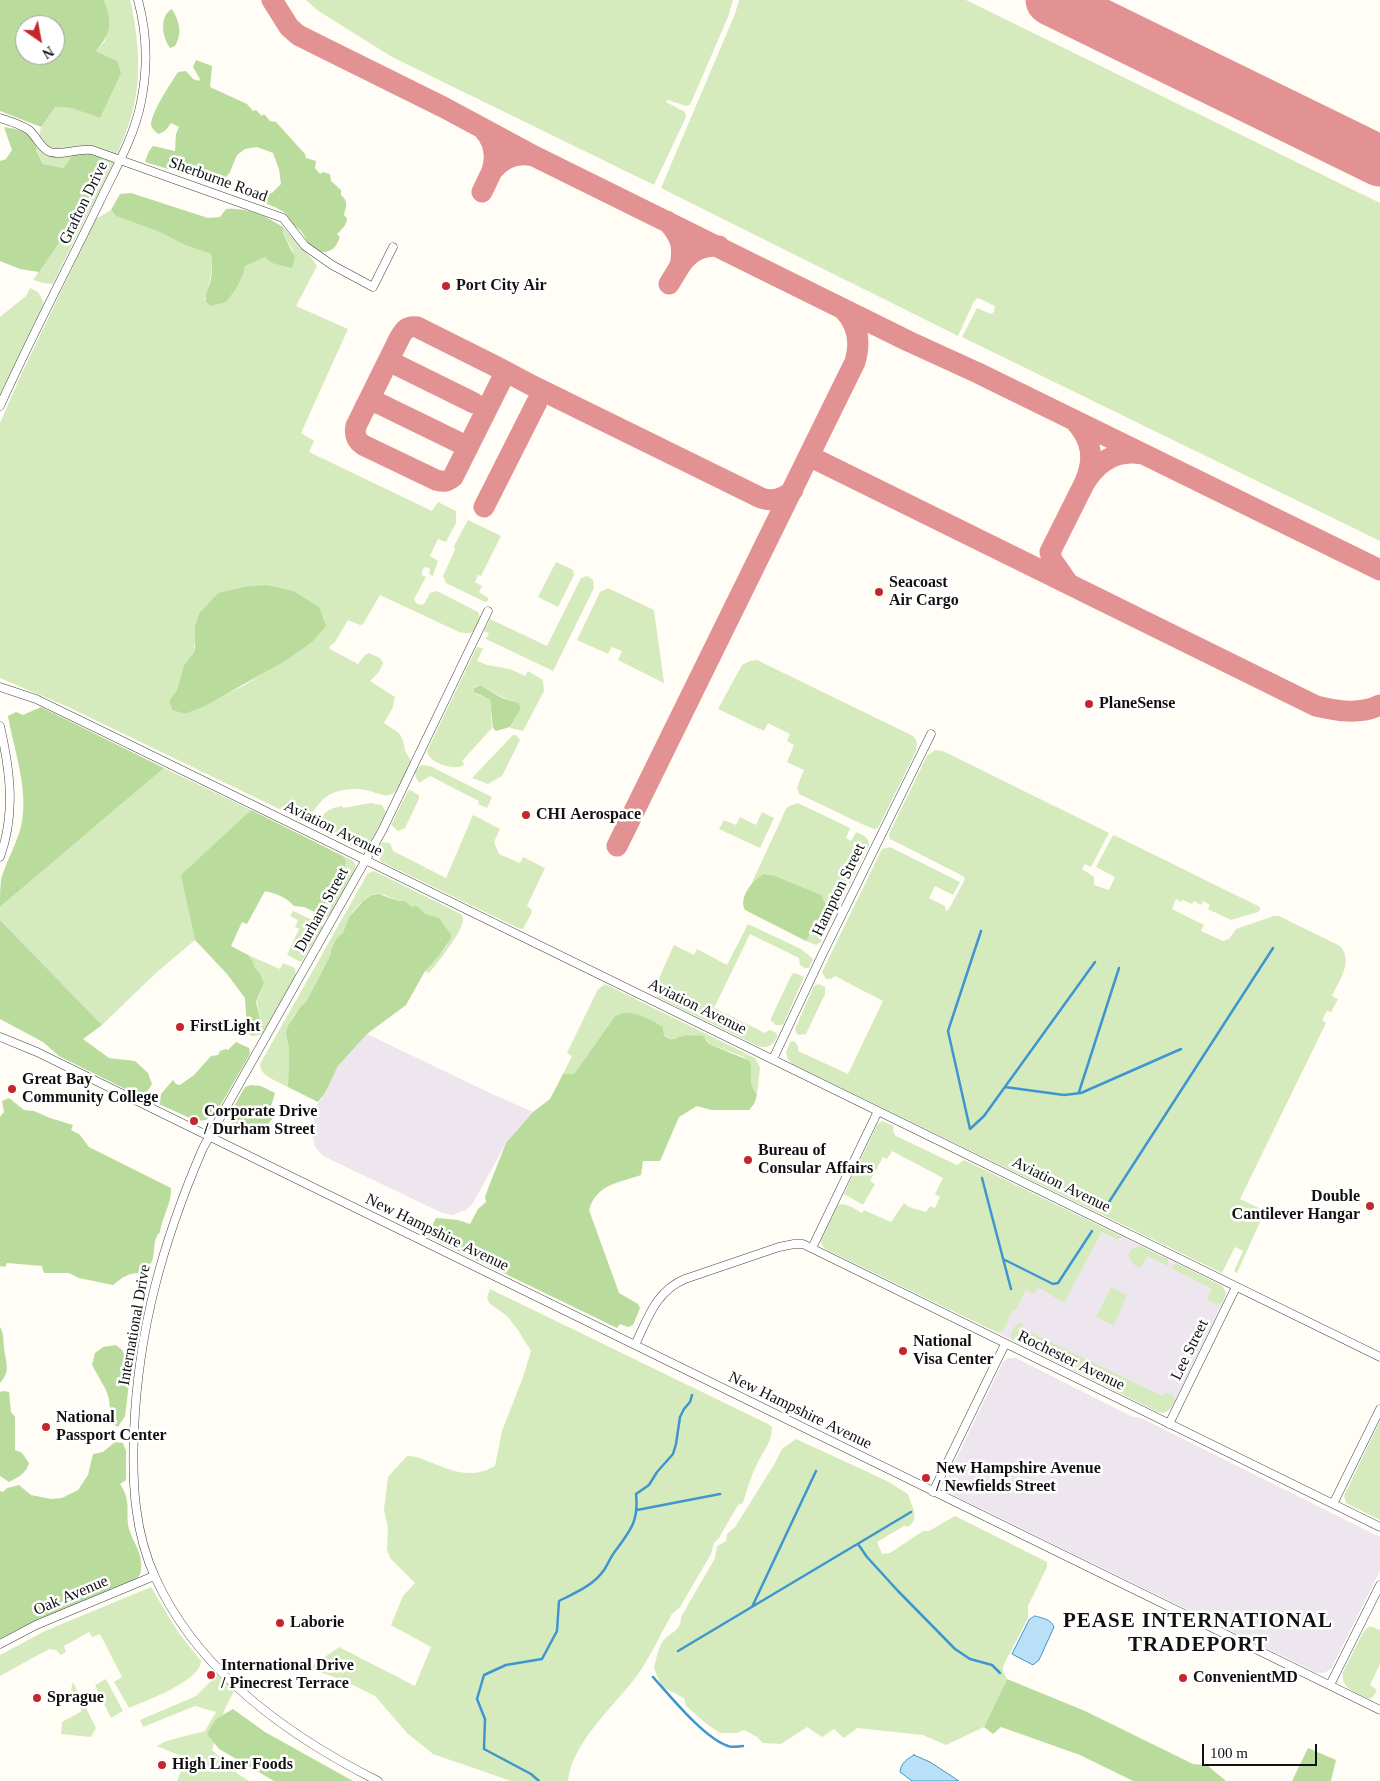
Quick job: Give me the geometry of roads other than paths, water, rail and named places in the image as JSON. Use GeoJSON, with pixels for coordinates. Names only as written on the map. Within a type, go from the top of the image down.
{"type":"FeatureCollection","features":[{"type":"Feature","properties":{"kind":"street","name":"Grafton Drive"},"geometry":{"type":"LineString","coordinates":[[0,406],[133,130],[141,104],[146,49],[138,0]]}},
{"type":"Feature","properties":{"kind":"street","name":"Sherburne Road"},"geometry":{"type":"LineString","coordinates":[[0,118],[23,126],[49,152],[58,154],[84,149],[283,218],[306,246],[332,265],[373,287],[393,247]]}},
{"type":"Feature","properties":{"kind":"street","name":"Durham Street"},"geometry":{"type":"LineString","coordinates":[[209,1137],[366,860],[488,611]]}},
{"type":"Feature","properties":{"kind":"street","name":"Aviation Avenue"},"geometry":{"type":"LineString","coordinates":[[0,686],[36,699],[1380,1357]]}},
{"type":"Feature","properties":{"kind":"street"},"geometry":{"type":"LineString","coordinates":[[0,726],[11,784],[10,816],[0,856]]}},
{"type":"Feature","properties":{"kind":"street","name":"Hampton Street"},"geometry":{"type":"LineString","coordinates":[[773,1059],[931,734]]}},
{"type":"Feature","properties":{"kind":"street","name":"New Hampshire Avenue"},"geometry":{"type":"LineString","coordinates":[[0,1037],[37,1052],[1380,1710]]}},
{"type":"Feature","properties":{"kind":"street"},"geometry":{"type":"LineString","coordinates":[[812,1248],[878,1111]]}},
{"type":"Feature","properties":{"kind":"street","name":"International Drive"},"geometry":{"type":"LineString","coordinates":[[209,1137],[186,1188],[164,1248],[148,1311],[135,1406],[134,1442],[134,1496],[142,1540],[154,1576],[174,1614],[212,1662],[259,1706],[302,1738],[332,1757],[378,1781]]}},
{"type":"Feature","properties":{"kind":"street","name":"Rochester Avenue"},"geometry":{"type":"LineString","coordinates":[[635,1345],[654,1305],[663,1293],[674,1284],[785,1246],[803,1244],[1380,1527]]}},
{"type":"Feature","properties":{"kind":"street","name":"Lee Street"},"geometry":{"type":"LineString","coordinates":[[1169,1424],[1236,1287]]}},
{"type":"Feature","properties":{"kind":"street"},"geometry":{"type":"LineString","coordinates":[[934,1492],[1005,1344]]}},
{"type":"Feature","properties":{"kind":"street"},"geometry":{"type":"LineString","coordinates":[[1333,1504],[1380,1409]]}},
{"type":"Feature","properties":{"kind":"street","name":"Oak Avenue"},"geometry":{"type":"LineString","coordinates":[[0,1644],[36,1626],[154,1576]]}},
{"type":"Feature","properties":{"kind":"street"},"geometry":{"type":"LineString","coordinates":[[1330,1685],[1380,1585]]}},
{"type":"Feature","properties":{"kind":"water"},"geometry":{"type":"Polygon","coordinates":[[[1035,1616],[1049,1621],[1054,1627],[1039,1660],[1033,1665],[1012,1654],[1029,1620],[1035,1616]]]}},
{"type":"Feature","properties":{"kind":"water"},"geometry":{"type":"Polygon","coordinates":[[[914,1755],[930,1762],[959,1781],[912,1781],[900,1772],[903,1764],[914,1755]]]}},
{"type":"Feature","properties":{"kind":"waterway"},"geometry":{"type":"LineString","coordinates":[[981,931],[948,1031],[970,1129],[984,1116],[1095,962]]}},
{"type":"Feature","properties":{"kind":"waterway"},"geometry":{"type":"LineString","coordinates":[[1109,1202],[1273,948]]}},
{"type":"Feature","properties":{"kind":"waterway"},"geometry":{"type":"LineString","coordinates":[[1079,1092],[1119,968]]}},
{"type":"Feature","properties":{"kind":"waterway"},"geometry":{"type":"LineString","coordinates":[[1005,1087],[1064,1095],[1081,1093],[1181,1049]]}},
{"type":"Feature","properties":{"kind":"waterway"},"geometry":{"type":"LineString","coordinates":[[982,1178],[1011,1289]]}},
{"type":"Feature","properties":{"kind":"waterway"},"geometry":{"type":"LineString","coordinates":[[1003,1259],[1053,1284],[1058,1283],[1092,1231]]}},
{"type":"Feature","properties":{"kind":"waterway"},"geometry":{"type":"LineString","coordinates":[[539,1781],[531,1774],[484,1749],[485,1719],[477,1699],[484,1675],[506,1665],[542,1659],[557,1631],[559,1601],[595,1580],[604,1570],[626,1536],[635,1518],[636,1494],[649,1485],[657,1472],[673,1454],[680,1417],[690,1402],[692,1395]]}},
{"type":"Feature","properties":{"kind":"waterway"},"geometry":{"type":"LineString","coordinates":[[752,1607],[816,1471]]}},
{"type":"Feature","properties":{"kind":"waterway"},"geometry":{"type":"LineString","coordinates":[[637,1510],[720,1494]]}},
{"type":"Feature","properties":{"kind":"waterway"},"geometry":{"type":"LineString","coordinates":[[678,1651],[911,1512]]}},
{"type":"Feature","properties":{"kind":"waterway"},"geometry":{"type":"LineString","coordinates":[[858,1544],[867,1557],[898,1591],[955,1649],[970,1659],[992,1665],[1000,1673]]}},
{"type":"Feature","properties":{"kind":"waterway"},"geometry":{"type":"LineString","coordinates":[[653,1677],[688,1716],[709,1735],[730,1747],[743,1746]]}},
{"type":"Feature","properties":{"kind":"place","name":"Port City Air"},"geometry":{"type":"Point","coordinates":[446,286]}},
{"type":"Feature","properties":{"kind":"place","name":"Seacoast Air Cargo"},"geometry":{"type":"Point","coordinates":[879,592]}},
{"type":"Feature","properties":{"kind":"place","name":"PlaneSense"},"geometry":{"type":"Point","coordinates":[1089,704]}},
{"type":"Feature","properties":{"kind":"place","name":"CHI Aerospace"},"geometry":{"type":"Point","coordinates":[526,815]}},
{"type":"Feature","properties":{"kind":"place","name":"FirstLight"},"geometry":{"type":"Point","coordinates":[180,1027]}},
{"type":"Feature","properties":{"kind":"place","name":"Great Bay Community College"},"geometry":{"type":"Point","coordinates":[12,1089]}},
{"type":"Feature","properties":{"kind":"place","name":"Corporate Drive / Durham Street"},"geometry":{"type":"Point","coordinates":[194,1121]}},
{"type":"Feature","properties":{"kind":"place","name":"Bureau of Consular Affairs"},"geometry":{"type":"Point","coordinates":[748,1160]}},
{"type":"Feature","properties":{"kind":"place","name":"Double Cantilever Hangar"},"geometry":{"type":"Point","coordinates":[1370,1206]}},
{"type":"Feature","properties":{"kind":"place","name":"National Visa Center"},"geometry":{"type":"Point","coordinates":[903,1351]}},
{"type":"Feature","properties":{"kind":"place","name":"National Passport Center"},"geometry":{"type":"Point","coordinates":[46,1427]}},
{"type":"Feature","properties":{"kind":"place","name":"New Hampshire Avenue / Newfields Street"},"geometry":{"type":"Point","coordinates":[926,1478]}},
{"type":"Feature","properties":{"kind":"place","name":"Laborie"},"geometry":{"type":"Point","coordinates":[280,1623]}},
{"type":"Feature","properties":{"kind":"place","name":"International Drive / Pinecrest Terrace"},"geometry":{"type":"Point","coordinates":[211,1675]}},
{"type":"Feature","properties":{"kind":"place","name":"ConvenientMD"},"geometry":{"type":"Point","coordinates":[1183,1678]}},
{"type":"Feature","properties":{"kind":"place","name":"Sprague"},"geometry":{"type":"Point","coordinates":[37,1698]}},
{"type":"Feature","properties":{"kind":"place","name":"High Liner Foods"},"geometry":{"type":"Point","coordinates":[162,1765]}},
{"type":"Feature","properties":{"kind":"district","name":"PEASE INTERNATIONAL TRADEPORT"},"geometry":{"type":"Point","coordinates":[1198,1634]}}]}
